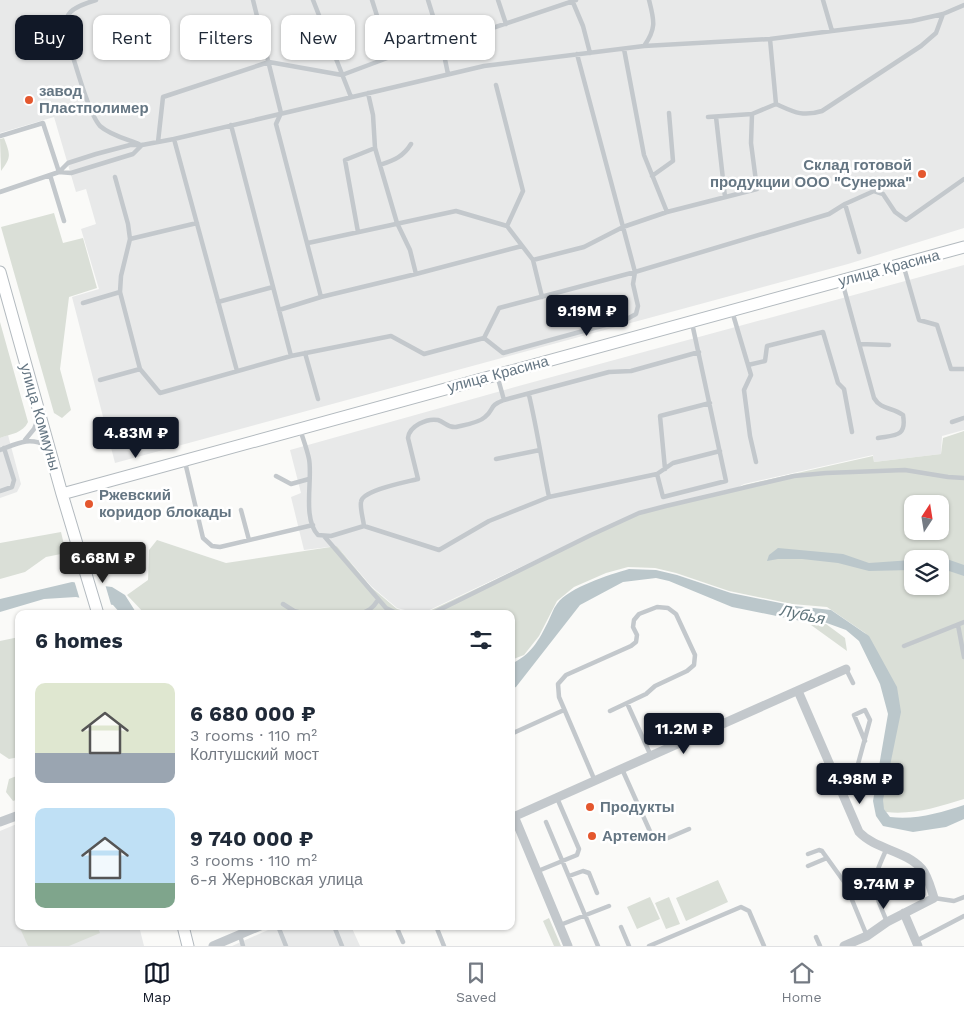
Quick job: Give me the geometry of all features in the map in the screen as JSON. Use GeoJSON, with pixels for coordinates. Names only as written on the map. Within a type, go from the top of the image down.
{"type":"FeatureCollection","features":[{"type":"Feature","properties":{"kind":"main road","name":"улица Красина"},"geometry":{"type":"LineString","coordinates":[[62,494],[964,247]]}},
{"type":"Feature","properties":{"kind":"main road","name":"улица Коммуны"},"geometry":{"type":"LineString","coordinates":[[0,272],[62,494],[97,610]]}},
{"type":"Feature","properties":{"kind":"main road"},"geometry":{"type":"LineString","coordinates":[[184,930],[188,946]]}},
{"type":"Feature","properties":{"kind":"street"},"geometry":{"type":"LineString","coordinates":[[515,816],[846,669]]}},
{"type":"Feature","properties":{"kind":"street"},"geometry":{"type":"LineString","coordinates":[[798,691],[859,832],[867,840],[909,858],[923,870],[934,898],[904,912],[867,936],[844,946]]}},
{"type":"Feature","properties":{"kind":"street"},"geometry":{"type":"LineString","coordinates":[[0,822],[15,816]]}},
{"type":"Feature","properties":{"kind":"street"},"geometry":{"type":"LineString","coordinates":[[515,821],[538,871],[568,946]]}},
{"type":"Feature","properties":{"kind":"street"},"geometry":{"type":"LineString","coordinates":[[904,912],[917,944]]}},
{"type":"Feature","properties":{"kind":"street"},"geometry":{"type":"LineString","coordinates":[[213,946],[251,930]]}},
{"type":"Feature","properties":{"kind":"lane"},"geometry":{"type":"LineString","coordinates":[[96,0],[79,5],[71,10],[66,19],[65,28],[92,114],[100,126],[110,133],[142,145]]}},
{"type":"Feature","properties":{"kind":"lane"},"geometry":{"type":"LineString","coordinates":[[253,0],[281,113],[276,124],[321,297]]}},
{"type":"Feature","properties":{"kind":"lane"},"geometry":{"type":"LineString","coordinates":[[313,0],[351,96]]}},
{"type":"Feature","properties":{"kind":"lane"},"geometry":{"type":"LineString","coordinates":[[372,0],[377,15]]}},
{"type":"Feature","properties":{"kind":"lane"},"geometry":{"type":"LineString","coordinates":[[428,0],[433,15]]}},
{"type":"Feature","properties":{"kind":"lane"},"geometry":{"type":"LineString","coordinates":[[498,0],[506,24]]}},
{"type":"Feature","properties":{"kind":"lane"},"geometry":{"type":"LineString","coordinates":[[495,28],[573,0],[590,53]]}},
{"type":"Feature","properties":{"kind":"lane"},"geometry":{"type":"LineString","coordinates":[[644,46],[651,36],[655,23],[649,0]]}},
{"type":"Feature","properties":{"kind":"lane"},"geometry":{"type":"LineString","coordinates":[[823,0],[832,31]]}},
{"type":"Feature","properties":{"kind":"lane"},"geometry":{"type":"LineString","coordinates":[[0,192],[58,172],[68,163],[130,145],[142,145],[174,139],[484,66],[624,48],[770,39],[912,21],[943,14],[964,5]]}},
{"type":"Feature","properties":{"kind":"lane"},"geometry":{"type":"LineString","coordinates":[[708,117],[752,114],[776,104],[795,112],[809,115],[822,112],[921,46],[936,33],[943,14]]}},
{"type":"Feature","properties":{"kind":"lane"},"geometry":{"type":"LineString","coordinates":[[770,39],[776,104]]}},
{"type":"Feature","properties":{"kind":"lane"},"geometry":{"type":"LineString","coordinates":[[624,48],[644,155],[667,212]]}},
{"type":"Feature","properties":{"kind":"lane"},"geometry":{"type":"LineString","coordinates":[[484,338],[503,353],[636,314],[638,306],[633,284],[635,272],[577,54]]}},
{"type":"Feature","properties":{"kind":"lane"},"geometry":{"type":"LineString","coordinates":[[158,142],[163,97],[269,62],[342,75],[382,60]]}},
{"type":"Feature","properties":{"kind":"lane"},"geometry":{"type":"LineString","coordinates":[[445,60],[448,74]]}},
{"type":"Feature","properties":{"kind":"lane"},"geometry":{"type":"LineString","coordinates":[[496,85],[523,191],[508,226]]}},
{"type":"Feature","properties":{"kind":"lane"},"geometry":{"type":"LineString","coordinates":[[368,93],[373,115],[375,148],[398,223],[410,250],[416,274]]}},
{"type":"Feature","properties":{"kind":"lane"},"geometry":{"type":"LineString","coordinates":[[652,176],[673,161],[669,113]]}},
{"type":"Feature","properties":{"kind":"lane"},"geometry":{"type":"LineString","coordinates":[[533,260],[584,247],[623,227],[667,212],[757,189],[750,143],[752,114]]}},
{"type":"Feature","properties":{"kind":"lane"},"geometry":{"type":"LineString","coordinates":[[716,117],[725,198]]}},
{"type":"Feature","properties":{"kind":"lane"},"geometry":{"type":"LineString","coordinates":[[0,136],[43,123],[58,172]]}},
{"type":"Feature","properties":{"kind":"lane"},"geometry":{"type":"LineString","coordinates":[[231,125],[291,356]]}},
{"type":"Feature","properties":{"kind":"lane"},"geometry":{"type":"LineString","coordinates":[[174,139],[237,371]]}},
{"type":"Feature","properties":{"kind":"lane"},"geometry":{"type":"LineString","coordinates":[[380,165],[398,158],[405,153],[411,144]]}},
{"type":"Feature","properties":{"kind":"lane"},"geometry":{"type":"LineString","coordinates":[[58,172],[71,173],[133,154],[142,145]]}},
{"type":"Feature","properties":{"kind":"lane"},"geometry":{"type":"LineString","coordinates":[[358,232],[345,160],[375,148]]}},
{"type":"Feature","properties":{"kind":"lane"},"geometry":{"type":"LineString","coordinates":[[50,175],[64,221]]}},
{"type":"Feature","properties":{"kind":"lane"},"geometry":{"type":"LineString","coordinates":[[115,177],[128,224],[130,239],[121,276],[120,292],[140,369],[160,393],[291,356],[391,336],[424,354],[484,338],[499,308],[635,272],[829,214],[845,204],[874,191],[883,194],[895,212],[906,220],[964,179]]}},
{"type":"Feature","properties":{"kind":"lane"},"geometry":{"type":"LineString","coordinates":[[845,204],[859,252]]}},
{"type":"Feature","properties":{"kind":"lane"},"geometry":{"type":"LineString","coordinates":[[308,243],[456,211],[508,226],[533,260],[542,297]]}},
{"type":"Feature","properties":{"kind":"lane"},"geometry":{"type":"LineString","coordinates":[[130,239],[197,223]]}},
{"type":"Feature","properties":{"kind":"lane"},"geometry":{"type":"LineString","coordinates":[[279,310],[321,297],[522,246]]}},
{"type":"Feature","properties":{"kind":"lane"},"geometry":{"type":"LineString","coordinates":[[902,264],[919,320],[937,325],[951,369],[964,369]]}},
{"type":"Feature","properties":{"kind":"lane"},"geometry":{"type":"LineString","coordinates":[[842,281],[877,404],[896,409],[903,415],[905,423],[903,430],[899,434],[878,438]]}},
{"type":"Feature","properties":{"kind":"lane"},"geometry":{"type":"LineString","coordinates":[[218,302],[273,287]]}},
{"type":"Feature","properties":{"kind":"lane"},"geometry":{"type":"LineString","coordinates":[[83,303],[120,292]]}},
{"type":"Feature","properties":{"kind":"lane"},"geometry":{"type":"LineString","coordinates":[[732,311],[750,376],[744,390],[750,436],[756,462]]}},
{"type":"Feature","properties":{"kind":"lane"},"geometry":{"type":"LineString","coordinates":[[657,474],[663,497],[726,481],[692,322]]}},
{"type":"Feature","properties":{"kind":"lane"},"geometry":{"type":"LineString","coordinates":[[748,366],[765,361],[767,346],[823,332],[838,383],[844,389],[852,432]]}},
{"type":"Feature","properties":{"kind":"lane"},"geometry":{"type":"LineString","coordinates":[[860,344],[888,345]]}},
{"type":"Feature","properties":{"kind":"lane"},"geometry":{"type":"LineString","coordinates":[[364,526],[361,501],[363,497],[372,492],[418,480],[408,438],[408,432],[417,425],[435,420],[441,421],[453,428],[483,419],[495,404],[504,400],[529,395],[609,372],[630,371],[699,352]]}},
{"type":"Feature","properties":{"kind":"lane"},"geometry":{"type":"LineString","coordinates":[[305,353],[318,399]]}},
{"type":"Feature","properties":{"kind":"lane"},"geometry":{"type":"LineString","coordinates":[[100,380],[140,369]]}},
{"type":"Feature","properties":{"kind":"lane"},"geometry":{"type":"LineString","coordinates":[[497,374],[504,400]]}},
{"type":"Feature","properties":{"kind":"lane"},"geometry":{"type":"LineString","coordinates":[[529,395],[550,497]]}},
{"type":"Feature","properties":{"kind":"lane"},"geometry":{"type":"LineString","coordinates":[[665,469],[660,416],[710,403]]}},
{"type":"Feature","properties":{"kind":"lane"},"geometry":{"type":"LineString","coordinates":[[0,491],[12,487],[14,480],[2,449],[25,440],[34,429],[40,415]]}},
{"type":"Feature","properties":{"kind":"lane"},"geometry":{"type":"LineString","coordinates":[[952,422],[964,418]]}},
{"type":"Feature","properties":{"kind":"lane"},"geometry":{"type":"LineString","coordinates":[[300,428],[309,460],[308,502],[314,531],[318,535],[331,536],[364,526],[439,550],[489,521],[550,497],[657,474],[673,463],[720,451]]}},
{"type":"Feature","properties":{"kind":"lane"},"geometry":{"type":"LineString","coordinates":[[25,440],[38,442],[49,448]]}},
{"type":"Feature","properties":{"kind":"lane"},"geometry":{"type":"LineString","coordinates":[[496,459],[540,450]]}},
{"type":"Feature","properties":{"kind":"lane"},"geometry":{"type":"LineString","coordinates":[[184,460],[203,538],[212,546],[220,547],[313,525]]}},
{"type":"Feature","properties":{"kind":"lane"},"geometry":{"type":"LineString","coordinates":[[3,465],[9,463]]}},
{"type":"Feature","properties":{"kind":"lane"},"geometry":{"type":"LineString","coordinates":[[439,610],[591,534],[632,516],[659,508],[802,476],[905,470],[964,478]]}},
{"type":"Feature","properties":{"kind":"lane"},"geometry":{"type":"LineString","coordinates":[[276,476],[291,484],[309,480]]}},
{"type":"Feature","properties":{"kind":"lane"},"geometry":{"type":"LineString","coordinates":[[242,510],[249,540]]}},
{"type":"Feature","properties":{"kind":"lane"},"geometry":{"type":"LineString","coordinates":[[324,536],[378,600],[390,610]]}},
{"type":"Feature","properties":{"kind":"lane"},"geometry":{"type":"LineString","coordinates":[[369,610],[374,607],[378,600]]}},
{"type":"Feature","properties":{"kind":"lane"},"geometry":{"type":"LineString","coordinates":[[282,604],[292,610]]}},
{"type":"Feature","properties":{"kind":"lane"},"geometry":{"type":"LineString","coordinates":[[595,781],[559,697],[558,684],[566,675],[636,642],[637,635],[633,627],[634,620],[639,614],[657,607],[668,608],[676,614],[695,655],[694,665],[687,671],[655,686],[646,694],[610,711]]}},
{"type":"Feature","properties":{"kind":"lane"},"geometry":{"type":"LineString","coordinates":[[904,646],[964,622]]}},
{"type":"Feature","properties":{"kind":"lane"},"geometry":{"type":"LineString","coordinates":[[958,625],[964,657]]}},
{"type":"Feature","properties":{"kind":"lane"},"geometry":{"type":"LineString","coordinates":[[846,669],[852,683]]}},
{"type":"Feature","properties":{"kind":"lane"},"geometry":{"type":"LineString","coordinates":[[627,703],[651,756]]}},
{"type":"Feature","properties":{"kind":"lane"},"geometry":{"type":"LineString","coordinates":[[515,732],[564,710]]}},
{"type":"Feature","properties":{"kind":"lane"},"geometry":{"type":"LineString","coordinates":[[836,778],[853,771],[858,764],[865,740],[870,720],[867,712],[862,710],[854,715],[865,740]]}},
{"type":"Feature","properties":{"kind":"lane"},"geometry":{"type":"LineString","coordinates":[[622,769],[653,838],[661,841],[689,829]]}},
{"type":"Feature","properties":{"kind":"lane"},"geometry":{"type":"LineString","coordinates":[[538,871],[577,855],[579,849],[557,798]]}},
{"type":"Feature","properties":{"kind":"lane"},"geometry":{"type":"LineString","coordinates":[[546,822],[598,946]]}},
{"type":"Feature","properties":{"kind":"lane"},"geometry":{"type":"LineString","coordinates":[[887,848],[874,881],[876,895],[887,922]]}},
{"type":"Feature","properties":{"kind":"lane"},"geometry":{"type":"LineString","coordinates":[[808,854],[819,850],[822,851],[845,882],[867,936]]}},
{"type":"Feature","properties":{"kind":"lane"},"geometry":{"type":"LineString","coordinates":[[808,866],[827,858]]}},
{"type":"Feature","properties":{"kind":"lane"},"geometry":{"type":"LineString","coordinates":[[569,876],[583,870],[589,873],[597,893]]}},
{"type":"Feature","properties":{"kind":"lane"},"geometry":{"type":"LineString","coordinates":[[845,882],[877,870]]}},
{"type":"Feature","properties":{"kind":"lane"},"geometry":{"type":"LineString","coordinates":[[934,898],[954,901],[964,897]]}},
{"type":"Feature","properties":{"kind":"lane"},"geometry":{"type":"LineString","coordinates":[[560,925],[609,906]]}},
{"type":"Feature","properties":{"kind":"lane"},"geometry":{"type":"LineString","coordinates":[[649,946],[741,907],[749,911],[764,946]]}},
{"type":"Feature","properties":{"kind":"lane"},"geometry":{"type":"LineString","coordinates":[[917,944],[964,916]]}},
{"type":"Feature","properties":{"kind":"lane"},"geometry":{"type":"LineString","coordinates":[[622,927],[629,946]]}},
{"type":"Feature","properties":{"kind":"lane"},"geometry":{"type":"LineString","coordinates":[[280,930],[286,946]]}},
{"type":"Feature","properties":{"kind":"lane"},"geometry":{"type":"LineString","coordinates":[[335,930],[341,946]]}},
{"type":"Feature","properties":{"kind":"lane"},"geometry":{"type":"LineString","coordinates":[[398,930],[403,942]]}},
{"type":"Feature","properties":{"kind":"lane"},"geometry":{"type":"LineString","coordinates":[[438,930],[444,946]]}},
{"type":"Feature","properties":{"kind":"lane"},"geometry":{"type":"LineString","coordinates":[[240,935],[243,946]]}},
{"type":"Feature","properties":{"kind":"lane"},"geometry":{"type":"LineString","coordinates":[[816,937],[820,946]]}},
{"type":"Feature","properties":{"kind":"shaded area"},"geometry":{"type":"Polygon","coordinates":[[[0,0],[964,0],[964,228],[848,264],[115,463],[72,297],[99,289],[81,229],[96,224],[86,189],[76,192],[54,117],[0,133],[0,0]]]}},
{"type":"Feature","properties":{"kind":"shaded area"},"geometry":{"type":"Polygon","coordinates":[[[4,138],[9,155],[1,171],[0,139],[4,138]]]}},
{"type":"Feature","properties":{"kind":"shaded area"},"geometry":{"type":"Polygon","coordinates":[[[54,213],[63,243],[83,238],[97,288],[69,297],[60,369],[71,410],[62,418],[54,413],[1,227],[54,213]]]}},
{"type":"Feature","properties":{"kind":"shaded area"},"geometry":{"type":"Polygon","coordinates":[[[964,265],[964,430],[942,436],[941,454],[874,462],[873,455],[744,484],[737,488],[642,510],[430,610],[405,610],[397,608],[371,586],[337,546],[304,550],[291,497],[301,493],[290,450],[964,265]]]}},
{"type":"Feature","properties":{"kind":"shaded area"},"geometry":{"type":"Polygon","coordinates":[[[0,322],[28,422],[20,431],[0,438],[0,322]]]}},
{"type":"Feature","properties":{"kind":"shaded area"},"geometry":{"type":"Polygon","coordinates":[[[964,431],[964,799],[916,811],[896,813],[886,812],[880,804],[897,709],[874,647],[865,633],[827,607],[792,604],[729,591],[655,568],[628,567],[606,573],[574,587],[557,601],[539,636],[524,655],[515,658],[515,610],[431,610],[642,510],[873,456],[874,462],[941,454],[943,438],[964,431]]]}},
{"type":"Feature","properties":{"kind":"shaded area"},"geometry":{"type":"Polygon","coordinates":[[[8,435],[21,484],[17,492],[0,498],[0,438],[8,435]]]}},
{"type":"Feature","properties":{"kind":"shaded area"},"geometry":{"type":"Polygon","coordinates":[[[61,532],[66,553],[46,557],[25,572],[0,579],[0,543],[61,532]]]}},
{"type":"Feature","properties":{"kind":"shaded area"},"geometry":{"type":"Polygon","coordinates":[[[157,540],[226,563],[337,546],[371,587],[400,610],[141,610],[127,595],[148,580],[149,550],[157,540]]]}},
{"type":"Feature","properties":{"kind":"shaded area"},"geometry":{"type":"Polygon","coordinates":[[[826,624],[845,638],[847,651],[811,625],[826,624]]]}},
{"type":"Feature","properties":{"kind":"shaded area"},"geometry":{"type":"Polygon","coordinates":[[[15,638],[15,758],[9,759],[0,753],[0,641],[15,638]]]}},
{"type":"Feature","properties":{"kind":"shaded area"},"geometry":{"type":"Polygon","coordinates":[[[15,777],[15,800],[13,801],[6,792],[9,779],[15,777]]]}},
{"type":"Feature","properties":{"kind":"shaded area"},"geometry":{"type":"Polygon","coordinates":[[[15,825],[15,930],[140,930],[144,946],[0,946],[0,831],[15,825]]]}},
{"type":"Feature","properties":{"kind":"shaded area"},"geometry":{"type":"Polygon","coordinates":[[[718,880],[728,902],[686,921],[676,898],[718,880]]]}},
{"type":"Feature","properties":{"kind":"shaded area"},"geometry":{"type":"Polygon","coordinates":[[[650,897],[660,919],[637,929],[627,907],[650,897]]]}},
{"type":"Feature","properties":{"kind":"shaded area"},"geometry":{"type":"Polygon","coordinates":[[[669,897],[680,924],[666,929],[655,903],[669,897]]]}},
{"type":"Feature","properties":{"kind":"shaded area"},"geometry":{"type":"Polygon","coordinates":[[[549,918],[561,946],[554,946],[543,921],[549,918]]]}},
{"type":"Feature","properties":{"kind":"shaded area"},"geometry":{"type":"Polygon","coordinates":[[[21,930],[99,930],[100,933],[69,946],[28,946],[21,930]]]}},
{"type":"Feature","properties":{"kind":"shaded area"},"geometry":{"type":"Polygon","coordinates":[[[268,930],[353,930],[360,946],[232,946],[268,930]]]}},
{"type":"Feature","properties":{"kind":"water"},"geometry":{"type":"Polygon","coordinates":[[[778,548],[843,554],[869,563],[904,561],[904,570],[869,571],[838,563],[802,559],[767,561],[769,555],[778,548]]]}},
{"type":"Feature","properties":{"kind":"water"},"geometry":{"type":"Polygon","coordinates":[[[949,560],[964,565],[964,576],[949,571],[949,560]]]}},
{"type":"Feature","properties":{"kind":"water","name":"Лубья"},"geometry":{"type":"Polygon","coordinates":[[[629,569],[656,570],[731,593],[795,606],[831,610],[869,636],[897,687],[901,712],[883,800],[884,809],[890,817],[909,818],[937,813],[964,805],[964,819],[946,827],[913,832],[883,826],[876,816],[873,801],[888,714],[880,684],[859,641],[846,630],[824,622],[801,621],[732,607],[669,581],[656,578],[623,582],[580,605],[515,687],[515,662],[534,646],[556,606],[570,592],[590,582],[629,569]]]}},
{"type":"Feature","properties":{"kind":"water"},"geometry":{"type":"Polygon","coordinates":[[[72,582],[112,587],[125,595],[134,610],[117,610],[113,605],[76,597],[44,599],[0,612],[0,599],[72,582]]]}},
{"type":"Feature","properties":{"kind":"pier"},"geometry":{"type":"Polygon","coordinates":[[[74,580],[105,584],[112,608],[80,600],[74,580]]]}},
{"type":"Feature","properties":{"kind":"place","name":"завод Пластполимер"},"geometry":{"type":"Point","coordinates":[29,100]}},
{"type":"Feature","properties":{"kind":"place","name":"Склад готовой продукции ООО \"Сунержа\""},"geometry":{"type":"Point","coordinates":[922,174]}},
{"type":"Feature","properties":{"kind":"place","name":"Ржевский коридор блокады"},"geometry":{"type":"Point","coordinates":[89,504]}},
{"type":"Feature","properties":{"kind":"place","name":"Продукты"},"geometry":{"type":"Point","coordinates":[590,807]}},
{"type":"Feature","properties":{"kind":"place","name":"Артемон"},"geometry":{"type":"Point","coordinates":[592,836]}}]}
